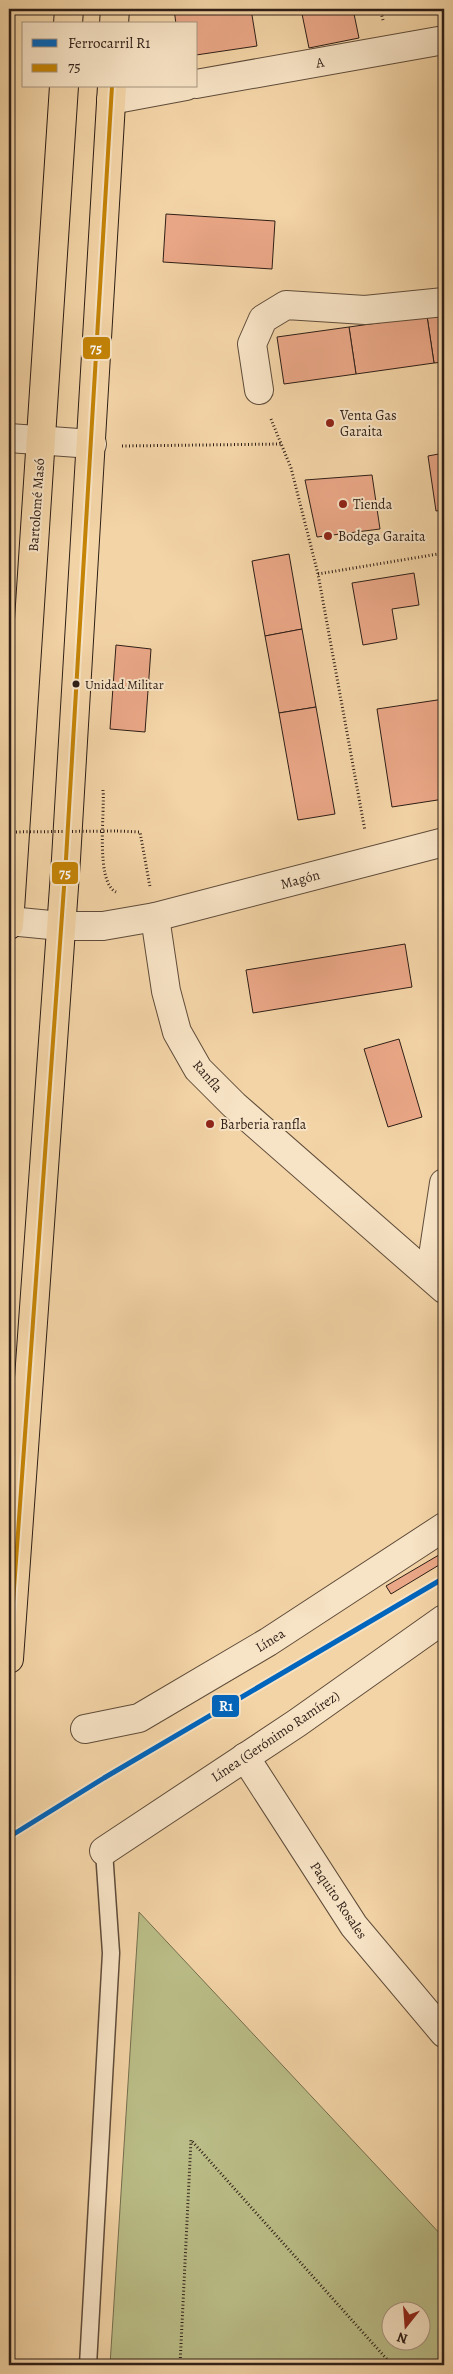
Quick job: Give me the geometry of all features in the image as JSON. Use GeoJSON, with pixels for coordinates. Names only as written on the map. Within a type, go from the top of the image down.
{"type":"FeatureCollection","features":[{"type":"Feature","properties":{"kind":"main road"},"geometry":{"type":"LineString","coordinates":[[68,22],[69,9]]}},
{"type":"Feature","properties":{"kind":"main road","name":"Bartolomé Masó"},"geometry":{"type":"LineString","coordinates":[[9,922],[64,88]]}},
{"type":"Feature","properties":{"kind":"main road"},"geometry":{"type":"LineString","coordinates":[[9,1659],[61,926],[112,93]]}},
{"type":"Feature","properties":{"kind":"street","name":"A"},"geometry":{"type":"LineString","coordinates":[[198,84],[444,40]]}},
{"type":"Feature","properties":{"kind":"street"},"geometry":{"type":"LineString","coordinates":[[112,93],[165,88]]}},
{"type":"Feature","properties":{"kind":"street"},"geometry":{"type":"LineString","coordinates":[[259,390],[252,344],[263,318],[286,305],[365,310],[444,302]]}},
{"type":"Feature","properties":{"kind":"street"},"geometry":{"type":"LineString","coordinates":[[9,438],[92,444]]}},
{"type":"Feature","properties":{"kind":"street","name":"Magón"},"geometry":{"type":"LineString","coordinates":[[155,917],[444,842]]}},
{"type":"Feature","properties":{"kind":"street"},"geometry":{"type":"LineString","coordinates":[[9,922],[61,926],[103,926],[155,917]]}},
{"type":"Feature","properties":{"kind":"street","name":"Ranfla"},"geometry":{"type":"LineString","coordinates":[[155,917],[166,991],[177,1032],[198,1069],[234,1104],[437,1282]]}},
{"type":"Feature","properties":{"kind":"street"},"geometry":{"type":"LineString","coordinates":[[437,1282],[444,1183]]}},
{"type":"Feature","properties":{"kind":"street","name":"Línea"},"geometry":{"type":"LineString","coordinates":[[85,1729],[140,1718],[268,1642],[444,1527]]}},
{"type":"Feature","properties":{"kind":"street","name":"Línea (Gerónimo Ramírez)"},"geometry":{"type":"LineString","coordinates":[[104,1851],[245,1757],[444,1619]]}},
{"type":"Feature","properties":{"kind":"street","name":"Paquito Rosales"},"geometry":{"type":"LineString","coordinates":[[245,1757],[354,1926],[444,2033]]}},
{"type":"Feature","properties":{"kind":"lane"},"geometry":{"type":"LineString","coordinates":[[88,2365],[111,1953],[104,1851]]}},
{"type":"Feature","properties":{"kind":"path"},"geometry":{"type":"LineString","coordinates":[[259,390],[292,468],[318,574],[370,860]]}},
{"type":"Feature","properties":{"kind":"path"},"geometry":{"type":"LineString","coordinates":[[92,444],[282,444]]}},
{"type":"Feature","properties":{"kind":"path"},"geometry":{"type":"LineString","coordinates":[[318,574],[444,553]]}},
{"type":"Feature","properties":{"kind":"path"},"geometry":{"type":"LineString","coordinates":[[9,832],[140,832],[155,917]]}},
{"type":"Feature","properties":{"kind":"path"},"geometry":{"type":"LineString","coordinates":[[180,2365],[192,2140],[392,2365]]}},
{"type":"Feature","properties":{"kind":"green space"},"geometry":{"type":"Polygon","coordinates":[[[139,1912],[444,2238],[444,2365],[110,2365],[139,1912]]]}},
{"type":"Feature","properties":{"kind":"building"},"geometry":{"type":"Polygon","coordinates":[[[174,9],[251,9],[257,46],[198,55],[198,22],[176,22],[174,9]]]}},
{"type":"Feature","properties":{"kind":"building"},"geometry":{"type":"Polygon","coordinates":[[[301,9],[353,9],[359,38],[309,48],[301,9]]]}},
{"type":"Feature","properties":{"kind":"building"},"geometry":{"type":"Polygon","coordinates":[[[166,214],[275,221],[272,269],[163,262],[166,214]]]}},
{"type":"Feature","properties":{"kind":"building"},"geometry":{"type":"Polygon","coordinates":[[[444,314],[444,362],[434,363],[427,316],[444,314]]]}},
{"type":"Feature","properties":{"kind":"building"},"geometry":{"type":"Polygon","coordinates":[[[427,316],[434,363],[356,374],[349,327],[427,316]]]}},
{"type":"Feature","properties":{"kind":"building"},"geometry":{"type":"Polygon","coordinates":[[[349,327],[356,374],[284,384],[277,337],[349,327]]]}},
{"type":"Feature","properties":{"kind":"building"},"geometry":{"type":"Polygon","coordinates":[[[444,453],[444,510],[436,511],[428,456],[444,453]]]}},
{"type":"Feature","properties":{"kind":"building","name":"Tienda"},"geometry":{"type":"Polygon","coordinates":[[[372,475],[380,529],[317,537],[305,480],[372,475]]]}},
{"type":"Feature","properties":{"kind":"building"},"geometry":{"type":"Polygon","coordinates":[[[289,554],[302,629],[265,636],[252,561],[289,554]]]}},
{"type":"Feature","properties":{"kind":"building"},"geometry":{"type":"Polygon","coordinates":[[[414,573],[419,605],[392,609],[397,639],[363,645],[352,583],[414,573]]]}},
{"type":"Feature","properties":{"kind":"building"},"geometry":{"type":"Polygon","coordinates":[[[302,629],[316,707],[279,713],[265,636],[302,629]]]}},
{"type":"Feature","properties":{"kind":"building"},"geometry":{"type":"Polygon","coordinates":[[[116,645],[151,649],[145,732],[110,729],[116,645]]]}},
{"type":"Feature","properties":{"kind":"building"},"geometry":{"type":"Polygon","coordinates":[[[444,699],[444,799],[392,807],[377,709],[444,699]]]}},
{"type":"Feature","properties":{"kind":"building"},"geometry":{"type":"Polygon","coordinates":[[[316,707],[335,814],[298,820],[279,713],[316,707]]]}},
{"type":"Feature","properties":{"kind":"building"},"geometry":{"type":"Polygon","coordinates":[[[405,944],[412,987],[253,1013],[246,970],[405,944]]]}},
{"type":"Feature","properties":{"kind":"building"},"geometry":{"type":"Polygon","coordinates":[[[399,1039],[422,1117],[388,1127],[364,1049],[399,1039]]]}},
{"type":"Feature","properties":{"kind":"building"},"geometry":{"type":"Polygon","coordinates":[[[444,1552],[444,1562],[391,1594],[386,1586],[444,1552]]]}},
{"type":"Feature","properties":{"kind":"rail line","name":"R1"},"geometry":{"type":"LineString","coordinates":[[9,1837],[104,1778],[444,1578]]}},
{"type":"Feature","properties":{"kind":"transit line","name":"75"},"geometry":{"type":"LineString","coordinates":[[9,1659],[66,859],[112,88]]}},
{"type":"Feature","properties":{"kind":"place","name":"Venta Gas Garaita"},"geometry":{"type":"Point","coordinates":[330,423]}},
{"type":"Feature","properties":{"kind":"place","name":"Tienda"},"geometry":{"type":"Point","coordinates":[343,504]}},
{"type":"Feature","properties":{"kind":"place","name":"Bodega Garaita"},"geometry":{"type":"Point","coordinates":[328,536]}},
{"type":"Feature","properties":{"kind":"place","name":"Unidad Militar"},"geometry":{"type":"Point","coordinates":[76,684]}},
{"type":"Feature","properties":{"kind":"place","name":"Barberia ranfla"},"geometry":{"type":"Point","coordinates":[210,1124]}}]}
